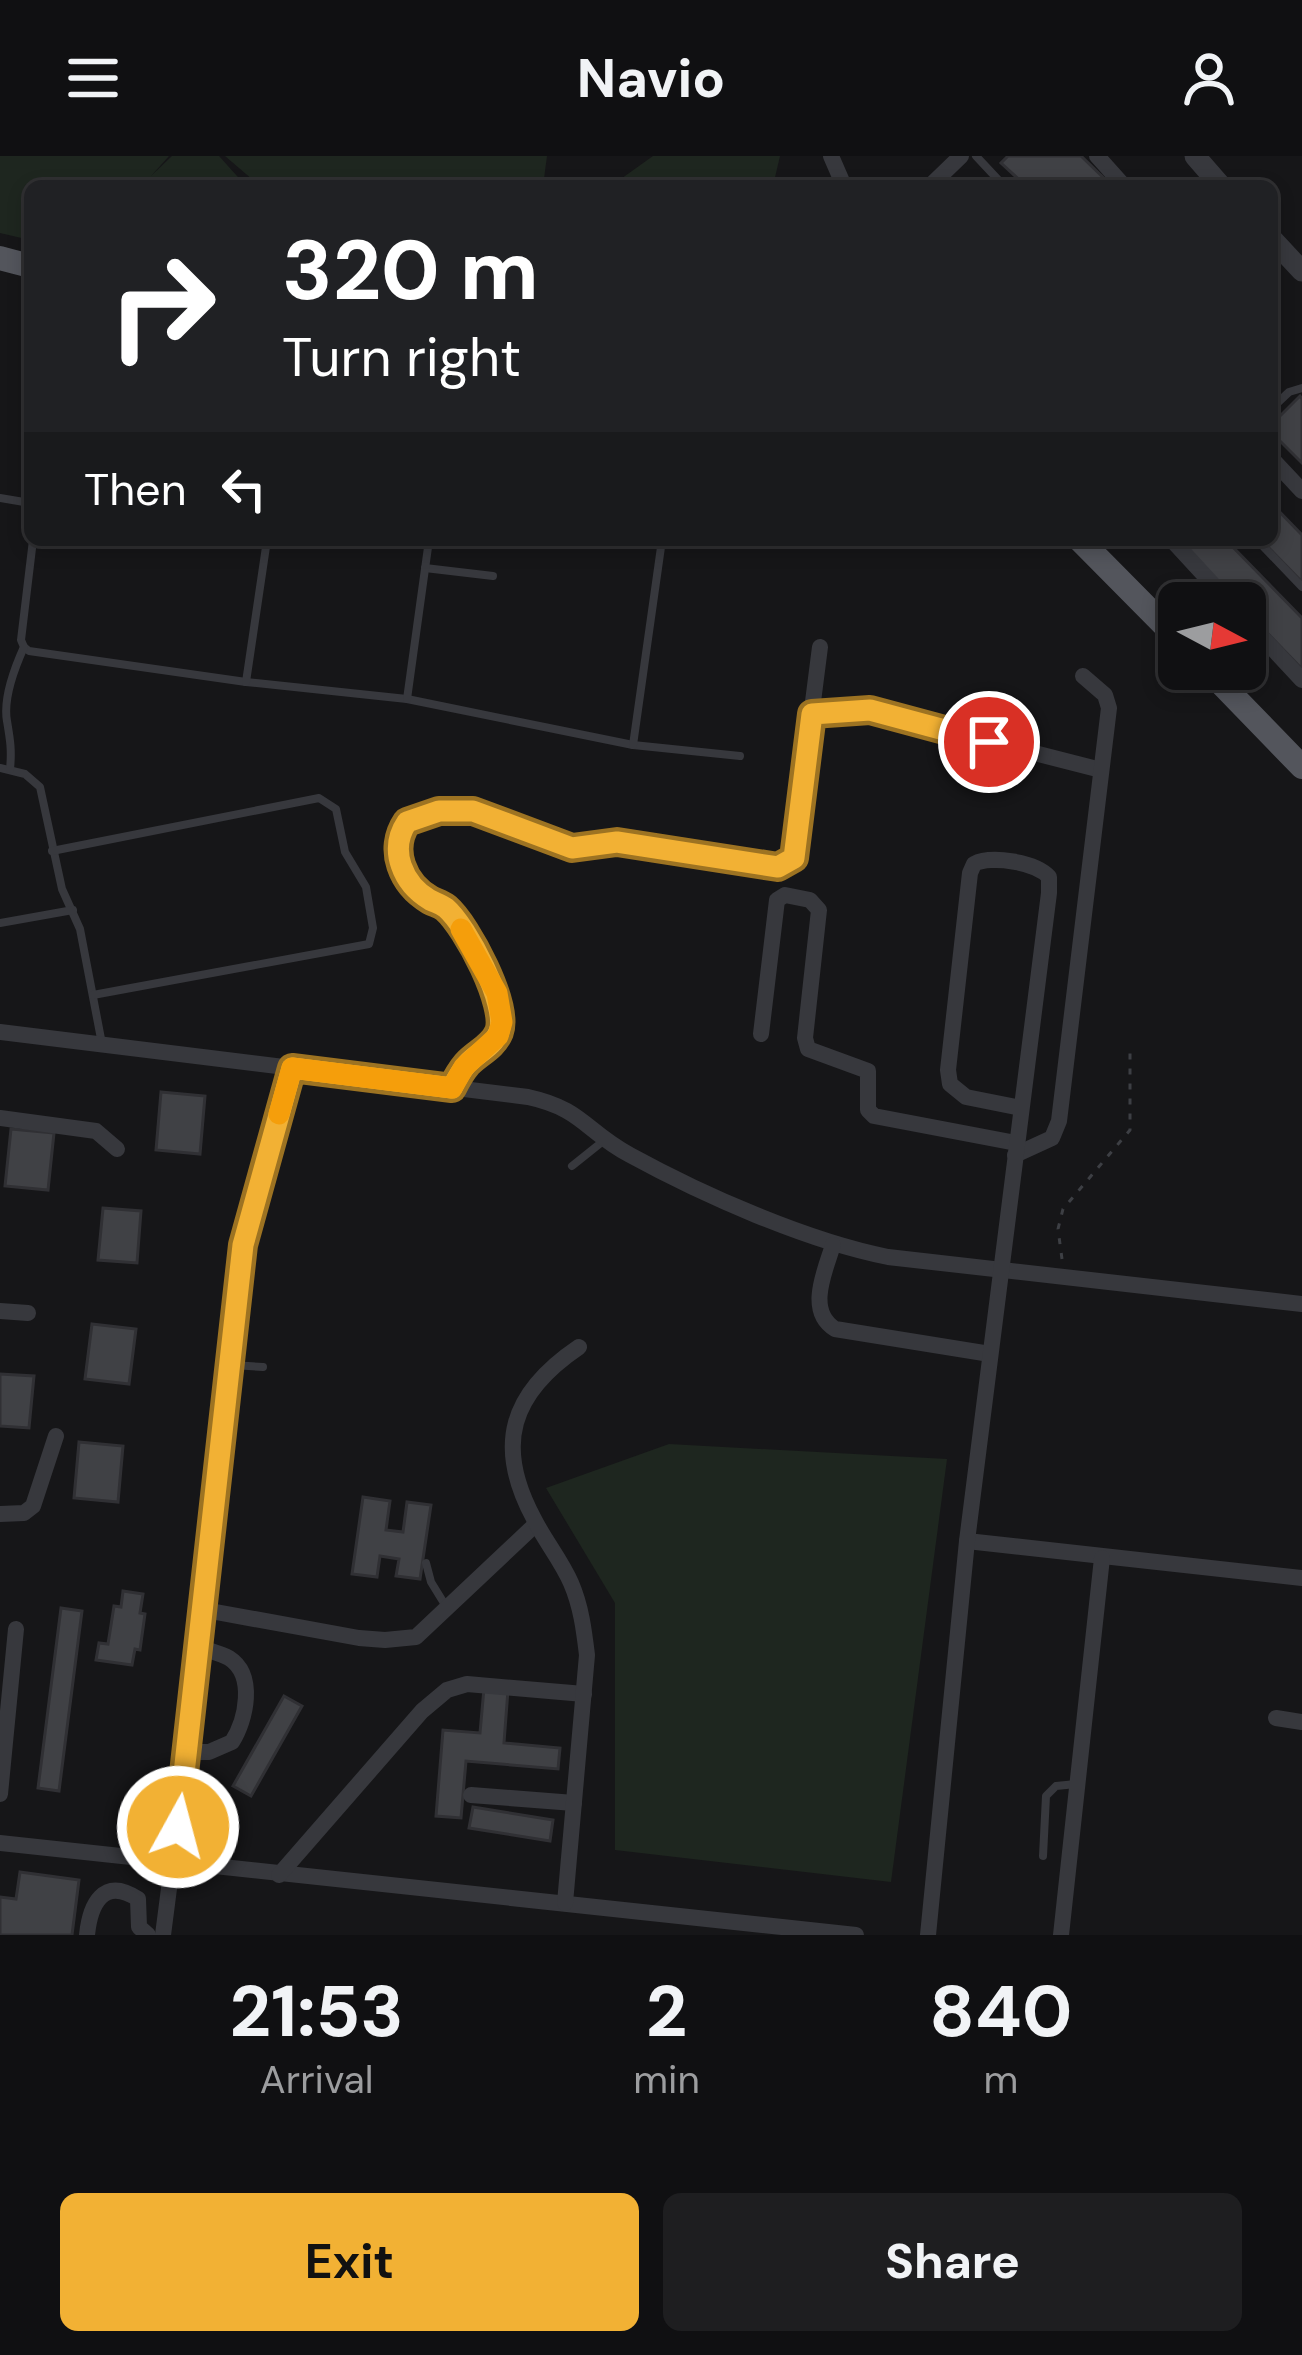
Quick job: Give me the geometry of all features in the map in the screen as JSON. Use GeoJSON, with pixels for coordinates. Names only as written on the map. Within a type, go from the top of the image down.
{"type":"FeatureCollection","features":[{"type":"Feature","properties":{"kind":"main road"},"geometry":{"type":"LineString","coordinates":[[1086,546],[1158,619]]}},
{"type":"Feature","properties":{"kind":"main road"},"geometry":{"type":"LineString","coordinates":[[1227,690],[1302,767]]}},
{"type":"Feature","properties":{"kind":"street"},"geometry":{"type":"LineString","coordinates":[[936,180],[961,156]]}},
{"type":"Feature","properties":{"kind":"street"},"geometry":{"type":"LineString","coordinates":[[1097,156],[1119,180]]}},
{"type":"Feature","properties":{"kind":"street"},"geometry":{"type":"LineString","coordinates":[[1195,156],[1216,180]]}},
{"type":"Feature","properties":{"kind":"street"},"geometry":{"type":"LineString","coordinates":[[1278,245],[1302,271]]}},
{"type":"Feature","properties":{"kind":"street"},"geometry":{"type":"LineString","coordinates":[[1279,481],[1302,491]]}},
{"type":"Feature","properties":{"kind":"street"},"geometry":{"type":"LineString","coordinates":[[1178,546],[1211,582]]}},
{"type":"Feature","properties":{"kind":"street"},"geometry":{"type":"LineString","coordinates":[[1266,641],[1302,680]]}},
{"type":"Feature","properties":{"kind":"street"},"geometry":{"type":"LineString","coordinates":[[452,1088],[464,1067],[498,1036],[501,1010],[497,993],[457,921],[445,906],[413,887],[404,874],[398,843],[407,822],[439,811],[473,811],[572,848],[617,842],[787,865],[794,858],[820,647]]}},
{"type":"Feature","properties":{"kind":"street"},"geometry":{"type":"LineString","coordinates":[[761,1034],[776,900],[785,895],[810,900],[818,910],[805,1038],[808,1049],[868,1071],[868,1110],[874,1116],[1015,1149],[1052,1138],[1057,1131],[1109,708],[1105,695],[1083,676]]}},
{"type":"Feature","properties":{"kind":"street"},"geometry":{"type":"LineString","coordinates":[[812,714],[870,710],[1101,770]]}},
{"type":"Feature","properties":{"kind":"street"},"geometry":{"type":"LineString","coordinates":[[928,1935],[967,1541],[1021,1108],[1049,877],[1039,867],[983,859],[970,873],[950,1084],[966,1097],[1021,1108]]}},
{"type":"Feature","properties":{"kind":"street"},"geometry":{"type":"LineString","coordinates":[[0,1032],[558,1103],[576,1113],[604,1141],[651,1167],[832,1245],[888,1257],[1301,1304],[1302,1295]]}},
{"type":"Feature","properties":{"kind":"street"},"geometry":{"type":"LineString","coordinates":[[163,1935],[205,1610],[243,1245],[292,1068]]}},
{"type":"Feature","properties":{"kind":"street"},"geometry":{"type":"LineString","coordinates":[[0,1118],[96,1131],[117,1149]]}},
{"type":"Feature","properties":{"kind":"street"},"geometry":{"type":"LineString","coordinates":[[832,1245],[820,1290],[820,1314],[826,1324],[990,1354]]}},
{"type":"Feature","properties":{"kind":"street"},"geometry":{"type":"LineString","coordinates":[[0,1310],[28,1313]]}},
{"type":"Feature","properties":{"kind":"street"},"geometry":{"type":"LineString","coordinates":[[565,1903],[587,1655],[582,1616],[559,1560],[514,1475],[512,1441],[520,1404],[539,1377],[579,1347]]}},
{"type":"Feature","properties":{"kind":"street"},"geometry":{"type":"LineString","coordinates":[[0,1514],[24,1513],[33,1506],[56,1436]]}},
{"type":"Feature","properties":{"kind":"street"},"geometry":{"type":"LineString","coordinates":[[205,1610],[385,1640],[416,1637],[536,1524]]}},
{"type":"Feature","properties":{"kind":"street"},"geometry":{"type":"LineString","coordinates":[[967,1541],[1302,1578]]}},
{"type":"Feature","properties":{"kind":"street"},"geometry":{"type":"LineString","coordinates":[[1061,1935],[1102,1558]]}},
{"type":"Feature","properties":{"kind":"street"},"geometry":{"type":"LineString","coordinates":[[0,1795],[16,1629]]}},
{"type":"Feature","properties":{"kind":"street"},"geometry":{"type":"LineString","coordinates":[[187,1752],[209,1752],[232,1742],[243,1717],[241,1670],[231,1659],[200,1647]]}},
{"type":"Feature","properties":{"kind":"street"},"geometry":{"type":"LineString","coordinates":[[279,1875],[422,1711],[447,1690],[467,1684],[584,1694]]}},
{"type":"Feature","properties":{"kind":"street"},"geometry":{"type":"LineString","coordinates":[[1276,1718],[1302,1722]]}},
{"type":"Feature","properties":{"kind":"street"},"geometry":{"type":"LineString","coordinates":[[471,1795],[574,1803]]}},
{"type":"Feature","properties":{"kind":"street"},"geometry":{"type":"LineString","coordinates":[[0,1843],[856,1935]]}},
{"type":"Feature","properties":{"kind":"street"},"geometry":{"type":"LineString","coordinates":[[87,1935],[90,1907],[113,1892],[130,1893],[138,1899],[139,1927],[148,1935]]}},
{"type":"Feature","properties":{"kind":"lane"},"geometry":{"type":"LineString","coordinates":[[976,156],[998,180]]}},
{"type":"Feature","properties":{"kind":"lane"},"geometry":{"type":"LineString","coordinates":[[32,546],[21,640],[29,651],[406,699],[633,745],[740,756]]}},
{"type":"Feature","properties":{"kind":"lane"},"geometry":{"type":"LineString","coordinates":[[246,682],[266,546]]}},
{"type":"Feature","properties":{"kind":"lane"},"geometry":{"type":"LineString","coordinates":[[406,699],[428,546]]}},
{"type":"Feature","properties":{"kind":"lane"},"geometry":{"type":"LineString","coordinates":[[633,745],[661,546]]}},
{"type":"Feature","properties":{"kind":"lane"},"geometry":{"type":"LineString","coordinates":[[1263,546],[1302,587]]}},
{"type":"Feature","properties":{"kind":"lane"},"geometry":{"type":"LineString","coordinates":[[425,568],[493,576]]}},
{"type":"Feature","properties":{"kind":"lane"},"geometry":{"type":"LineString","coordinates":[[24,646],[6,714],[13,747],[5,768],[25,774],[40,787],[102,1044]]}},
{"type":"Feature","properties":{"kind":"lane"},"geometry":{"type":"LineString","coordinates":[[52,851],[320,798],[335,809],[345,852],[366,887],[373,938],[360,947],[93,995]]}},
{"type":"Feature","properties":{"kind":"lane"},"geometry":{"type":"LineString","coordinates":[[0,923],[73,910]]}},
{"type":"Feature","properties":{"kind":"lane"},"geometry":{"type":"LineString","coordinates":[[572,1166],[604,1141]]}},
{"type":"Feature","properties":{"kind":"lane"},"geometry":{"type":"LineString","coordinates":[[230,1364],[263,1367]]}},
{"type":"Feature","properties":{"kind":"lane"},"geometry":{"type":"LineString","coordinates":[[426,1563],[430,1582],[448,1609]]}},
{"type":"Feature","properties":{"kind":"lane"},"geometry":{"type":"LineString","coordinates":[[1043,1856],[1046,1796],[1056,1786],[1077,1784]]}},
{"type":"Feature","properties":{"kind":"path"},"geometry":{"type":"LineString","coordinates":[[1065,1278],[1058,1229],[1063,1210],[1130,1130],[1130,1050]]}},
{"type":"Feature","properties":{"kind":"shaded area"},"geometry":{"type":"Polygon","coordinates":[[[0,156],[169,156],[151,176],[172,156],[219,156],[241,180],[24,180],[24,239],[0,233],[0,156]]]}},
{"type":"Feature","properties":{"kind":"shaded area"},"geometry":{"type":"Polygon","coordinates":[[[225,156],[547,156],[544,180],[253,180],[225,156]]]}},
{"type":"Feature","properties":{"kind":"shaded area"},"geometry":{"type":"Polygon","coordinates":[[[653,156],[780,156],[774,180],[619,180],[653,156]]]}},
{"type":"Feature","properties":{"kind":"shaded area"},"geometry":{"type":"Polygon","coordinates":[[[669,1444],[947,1459],[891,1882],[615,1850],[615,1603],[546,1488],[669,1444]]]}},
{"type":"Feature","properties":{"kind":"building"},"geometry":{"type":"Polygon","coordinates":[[[1008,156],[1081,156],[1106,180],[1019,180],[1001,163],[1008,156]]]}},
{"type":"Feature","properties":{"kind":"building"},"geometry":{"type":"Polygon","coordinates":[[[1300,396],[1302,463],[1278,439],[1278,418],[1300,396]]]}},
{"type":"Feature","properties":{"kind":"building"},"geometry":{"type":"Polygon","coordinates":[[[1278,510],[1302,535],[1302,582],[1267,546],[1278,546],[1278,510]]]}},
{"type":"Feature","properties":{"kind":"building"},"geometry":{"type":"Polygon","coordinates":[[[1183,546],[1232,546],[1302,618],[1302,669],[1266,632],[1266,582],[1218,582],[1183,546]]]}},
{"type":"Feature","properties":{"kind":"building"},"geometry":{"type":"Polygon","coordinates":[[[161,1092],[205,1096],[200,1154],[156,1150],[161,1092]]]}},
{"type":"Feature","properties":{"kind":"building"},"geometry":{"type":"Polygon","coordinates":[[[11,1129],[54,1133],[48,1190],[5,1186],[11,1129]]]}},
{"type":"Feature","properties":{"kind":"building"},"geometry":{"type":"Polygon","coordinates":[[[103,1208],[141,1211],[137,1263],[98,1260],[103,1208]]]}},
{"type":"Feature","properties":{"kind":"building"},"geometry":{"type":"Polygon","coordinates":[[[92,1324],[136,1329],[129,1384],[85,1379],[92,1324]]]}},
{"type":"Feature","properties":{"kind":"building"},"geometry":{"type":"Polygon","coordinates":[[[0,1374],[34,1376],[29,1428],[0,1426],[0,1374]]]}},
{"type":"Feature","properties":{"kind":"building"},"geometry":{"type":"Polygon","coordinates":[[[79,1442],[123,1446],[118,1502],[74,1498],[79,1442]]]}},
{"type":"Feature","properties":{"kind":"building"},"geometry":{"type":"Polygon","coordinates":[[[363,1497],[390,1501],[386,1530],[403,1532],[407,1502],[431,1505],[420,1579],[396,1576],[399,1559],[380,1556],[377,1577],[352,1574],[363,1497]]]}},
{"type":"Feature","properties":{"kind":"building"},"geometry":{"type":"Polygon","coordinates":[[[123,1591],[143,1594],[140,1650],[135,1649],[132,1665],[96,1660],[99,1643],[108,1644],[114,1606],[121,1607],[123,1591]]]}},
{"type":"Feature","properties":{"kind":"building"},"geometry":{"type":"Polygon","coordinates":[[[61,1608],[82,1611],[59,1791],[38,1788],[61,1608]]]}},
{"type":"Feature","properties":{"kind":"building"},"geometry":{"type":"Polygon","coordinates":[[[484,1688],[508,1690],[504,1743],[560,1748],[558,1769],[466,1761],[461,1818],[436,1816],[443,1730],[480,1733],[484,1688]]]}},
{"type":"Feature","properties":{"kind":"building"},"geometry":{"type":"Polygon","coordinates":[[[284,1696],[302,1706],[251,1796],[233,1786],[284,1696]]]}},
{"type":"Feature","properties":{"kind":"building"},"geometry":{"type":"Polygon","coordinates":[[[473,1807],[553,1820],[550,1841],[469,1828],[473,1807]]]}},
{"type":"Feature","properties":{"kind":"building"},"geometry":{"type":"Polygon","coordinates":[[[20,1872],[79,1880],[72,1935],[0,1935],[0,1897],[16,1899],[20,1872]]]}},
{"type":"Feature","properties":{"kind":"slow traffic"},"geometry":{"type":"LineString","coordinates":[[279,1114],[292,1068],[452,1088],[464,1067],[498,1036],[502,1022],[497,993],[461,929]]}},
{"type":"Feature","properties":{"kind":"route"},"geometry":{"type":"LineString","coordinates":[[178,1827],[243,1245],[292,1068],[452,1088],[464,1067],[498,1036],[502,1022],[497,993],[457,921],[445,906],[413,887],[404,874],[398,843],[407,822],[439,811],[473,811],[572,848],[617,842],[778,867],[794,858],[812,714],[870,710],[989,742]]}}]}
